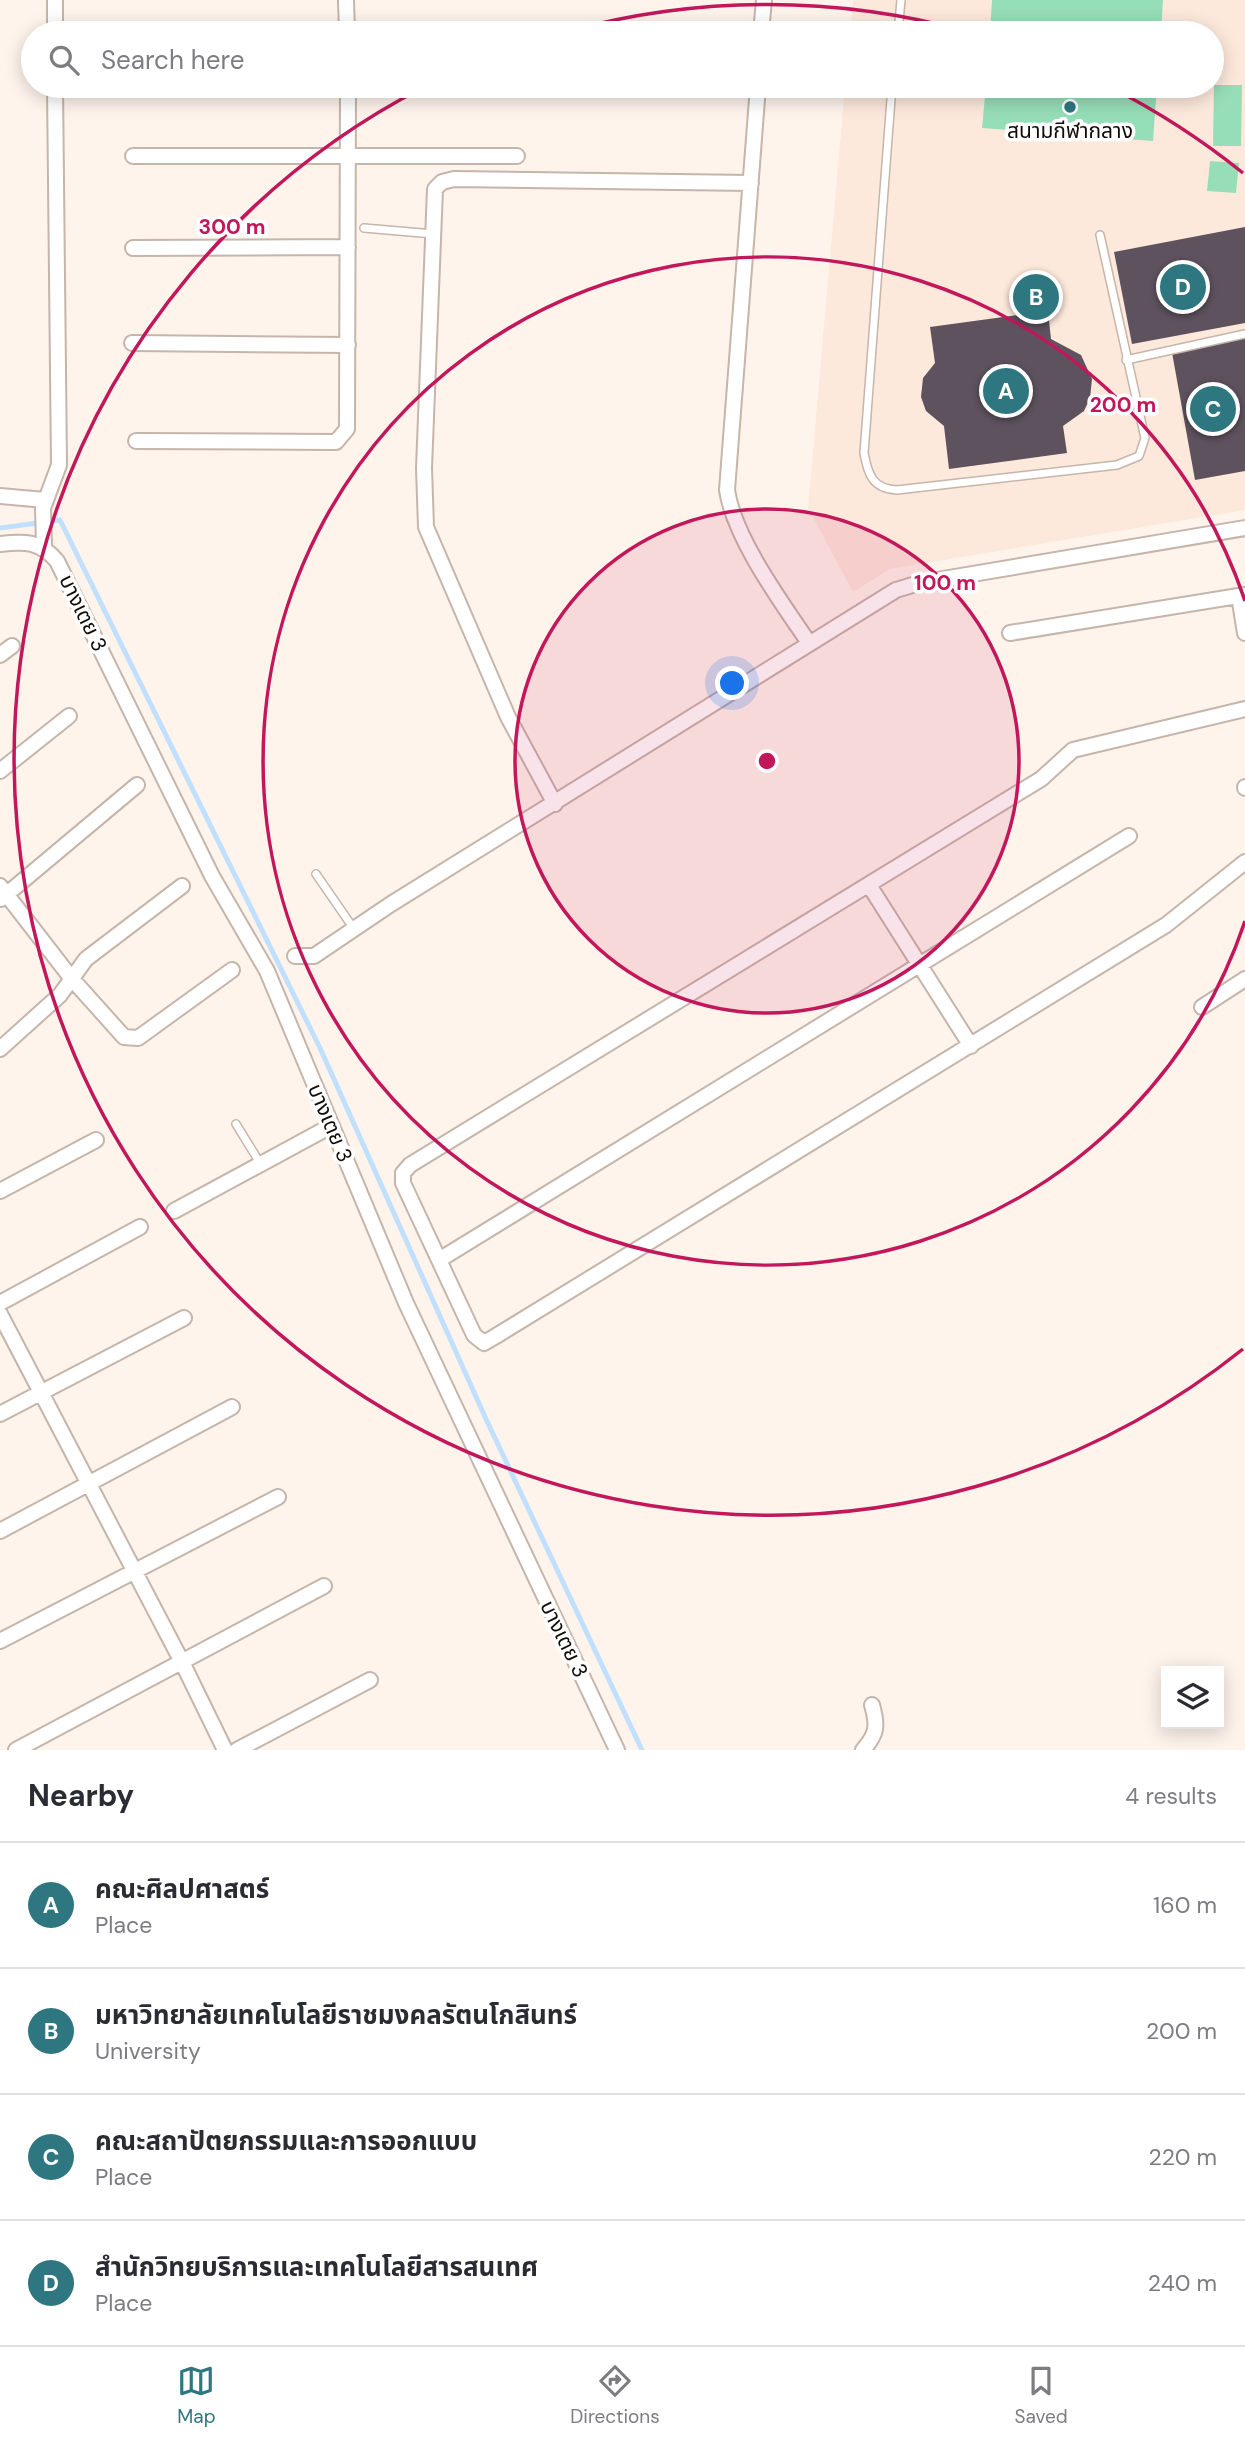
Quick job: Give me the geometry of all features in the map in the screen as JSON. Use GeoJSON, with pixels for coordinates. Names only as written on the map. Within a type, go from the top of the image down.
{"type":"FeatureCollection","features":[{"type":"Feature","properties":{"kind":"street"},"geometry":{"type":"LineString","coordinates":[[55,0],[55,21]]}},
{"type":"Feature","properties":{"kind":"street"},"geometry":{"type":"LineString","coordinates":[[346,0],[347,21]]}},
{"type":"Feature","properties":{"kind":"street"},"geometry":{"type":"LineString","coordinates":[[762,21],[764,0]]}},
{"type":"Feature","properties":{"kind":"street"},"geometry":{"type":"LineString","coordinates":[[0,544],[22,541],[44,546],[44,504],[59,465],[55,98]]}},
{"type":"Feature","properties":{"kind":"street"},"geometry":{"type":"LineString","coordinates":[[136,441],[336,442],[347,429],[348,98]]}},
{"type":"Feature","properties":{"kind":"street"},"geometry":{"type":"LineString","coordinates":[[757,98],[727,490],[729,506],[771,586],[809,643]]}},
{"type":"Feature","properties":{"kind":"street"},"geometry":{"type":"LineString","coordinates":[[133,156],[517,156]]}},
{"type":"Feature","properties":{"kind":"street"},"geometry":{"type":"LineString","coordinates":[[555,804],[509,717],[426,527],[423,491],[435,189],[442,182],[454,179],[751,183]]}},
{"type":"Feature","properties":{"kind":"street"},"geometry":{"type":"LineString","coordinates":[[133,248],[348,247]]}},
{"type":"Feature","properties":{"kind":"street"},"geometry":{"type":"LineString","coordinates":[[132,343],[348,345]]}},
{"type":"Feature","properties":{"kind":"street"},"geometry":{"type":"LineString","coordinates":[[0,496],[44,504]]}},
{"type":"Feature","properties":{"kind":"street"},"geometry":{"type":"LineString","coordinates":[[295,956],[314,956],[391,904],[896,590],[919,583],[1245,528]]}},
{"type":"Feature","properties":{"kind":"street","name":"บางเตย 3"},"geometry":{"type":"LineString","coordinates":[[44,546],[57,561],[212,876],[267,971],[439,1376],[617,1750]]}},
{"type":"Feature","properties":{"kind":"street"},"geometry":{"type":"LineString","coordinates":[[1010,633],[1242,596],[1245,633]]}},
{"type":"Feature","properties":{"kind":"street"},"geometry":{"type":"LineString","coordinates":[[1245,709],[1073,750],[1041,779],[410,1164],[403,1173],[403,1184],[474,1335],[484,1343],[971,1046],[1166,925],[1245,862]]}},
{"type":"Feature","properties":{"kind":"street"},"geometry":{"type":"LineString","coordinates":[[0,771],[69,716]]}},
{"type":"Feature","properties":{"kind":"street"},"geometry":{"type":"LineString","coordinates":[[137,785],[2,894],[124,1037],[138,1038],[232,970]]}},
{"type":"Feature","properties":{"kind":"street"},"geometry":{"type":"LineString","coordinates":[[439,1259],[1129,836]]}},
{"type":"Feature","properties":{"kind":"street"},"geometry":{"type":"LineString","coordinates":[[869,885],[971,1046]]}},
{"type":"Feature","properties":{"kind":"street"},"geometry":{"type":"LineString","coordinates":[[0,1049],[60,995],[86,959],[182,886]]}},
{"type":"Feature","properties":{"kind":"street"},"geometry":{"type":"LineString","coordinates":[[1202,1006],[1245,979]]}},
{"type":"Feature","properties":{"kind":"street"},"geometry":{"type":"LineString","coordinates":[[174,1211],[331,1126]]}},
{"type":"Feature","properties":{"kind":"street"},"geometry":{"type":"LineString","coordinates":[[0,1191],[96,1140]]}},
{"type":"Feature","properties":{"kind":"street"},"geometry":{"type":"LineString","coordinates":[[0,1303],[140,1227]]}},
{"type":"Feature","properties":{"kind":"street"},"geometry":{"type":"LineString","coordinates":[[0,1314],[182,1662],[225,1750]]}},
{"type":"Feature","properties":{"kind":"street"},"geometry":{"type":"LineString","coordinates":[[0,1415],[184,1318]]}},
{"type":"Feature","properties":{"kind":"street"},"geometry":{"type":"LineString","coordinates":[[0,1531],[232,1407]]}},
{"type":"Feature","properties":{"kind":"street"},"geometry":{"type":"LineString","coordinates":[[0,1641],[278,1497]]}},
{"type":"Feature","properties":{"kind":"street"},"geometry":{"type":"LineString","coordinates":[[16,1750],[324,1586]]}},
{"type":"Feature","properties":{"kind":"street"},"geometry":{"type":"LineString","coordinates":[[237,1750],[370,1679]]}},
{"type":"Feature","properties":{"kind":"street"},"geometry":{"type":"LineString","coordinates":[[863,1750],[874,1737],[878,1725],[872,1705]]}},
{"type":"Feature","properties":{"kind":"lane"},"geometry":{"type":"LineString","coordinates":[[899,21],[901,0]]}},
{"type":"Feature","properties":{"kind":"lane"},"geometry":{"type":"LineString","coordinates":[[891,98],[864,453],[867,472],[883,489],[897,490],[1117,465],[1139,456],[1145,438],[1100,234]]}},
{"type":"Feature","properties":{"kind":"lane"},"geometry":{"type":"LineString","coordinates":[[364,228],[434,234]]}},
{"type":"Feature","properties":{"kind":"lane"},"geometry":{"type":"LineString","coordinates":[[1126,360],[1245,334]]}},
{"type":"Feature","properties":{"kind":"lane"},"geometry":{"type":"LineString","coordinates":[[316,874],[355,930]]}},
{"type":"Feature","properties":{"kind":"lane"},"geometry":{"type":"LineString","coordinates":[[236,1124],[260,1163]]}},
{"type":"Feature","properties":{"kind":"shaded area"},"geometry":{"type":"Polygon","coordinates":[[[853,0],[1245,0],[1245,510],[890,569],[853,592],[808,508],[844,98],[1224,98],[1224,21],[851,21],[853,0]]]}},
{"type":"Feature","properties":{"kind":"green space"},"geometry":{"type":"Polygon","coordinates":[[[992,0],[1163,0],[1162,21],[991,21],[992,0]]]}},
{"type":"Feature","properties":{"kind":"green space"},"geometry":{"type":"Polygon","coordinates":[[[1224,85],[1242,85],[1241,146],[1213,146],[1214,98],[1224,98],[1224,85]]]}},
{"type":"Feature","properties":{"kind":"green space","name":"สนามกีฬากลาง"},"geometry":{"type":"Polygon","coordinates":[[[985,98],[1156,98],[1153,141],[982,128],[985,98]]]}},
{"type":"Feature","properties":{"kind":"green space"},"geometry":{"type":"Polygon","coordinates":[[[1210,161],[1239,163],[1236,193],[1207,191],[1210,161]]]}},
{"type":"Feature","properties":{"kind":"building"},"geometry":{"type":"Polygon","coordinates":[[[1245,227],[1245,323],[1132,344],[1114,252],[1245,227]]]}},
{"type":"Feature","properties":{"kind":"building"},"geometry":{"type":"Polygon","coordinates":[[[1048,311],[1051,339],[1081,355],[1092,379],[1090,398],[1084,411],[1063,426],[1067,453],[949,469],[944,426],[926,411],[921,397],[923,378],[935,363],[930,327],[1048,311]]]}},
{"type":"Feature","properties":{"kind":"building"},"geometry":{"type":"Polygon","coordinates":[[[1245,334],[1245,471],[1195,480],[1171,347],[1245,334]]]}},
{"type":"Feature","properties":{"kind":"waterway"},"geometry":{"type":"LineString","coordinates":[[0,528],[60,520],[320,1048],[486,1419],[642,1750]]}},
{"type":"Feature","properties":{"kind":"place","name":"สนามกีฬากลาง"},"geometry":{"type":"Point","coordinates":[1070,107]}},
{"type":"Feature","properties":{"kind":"place","name":"สำนักวิทยบริการและเทคโนโลยีสารสนเทศ"},"geometry":{"type":"Point","coordinates":[1183,287]}},
{"type":"Feature","properties":{"kind":"place","name":"มหาวิทยาลัยเทคโนโลยีราชมงคลรัตนโกสินทร์"},"geometry":{"type":"Point","coordinates":[1036,297]}},
{"type":"Feature","properties":{"kind":"place","name":"คณะศิลปศาสตร์"},"geometry":{"type":"Point","coordinates":[1006,391]}},
{"type":"Feature","properties":{"kind":"place","name":"คณะสถาปัตยกรรมและการออกแบบ"},"geometry":{"type":"Point","coordinates":[1213,409]}}]}
